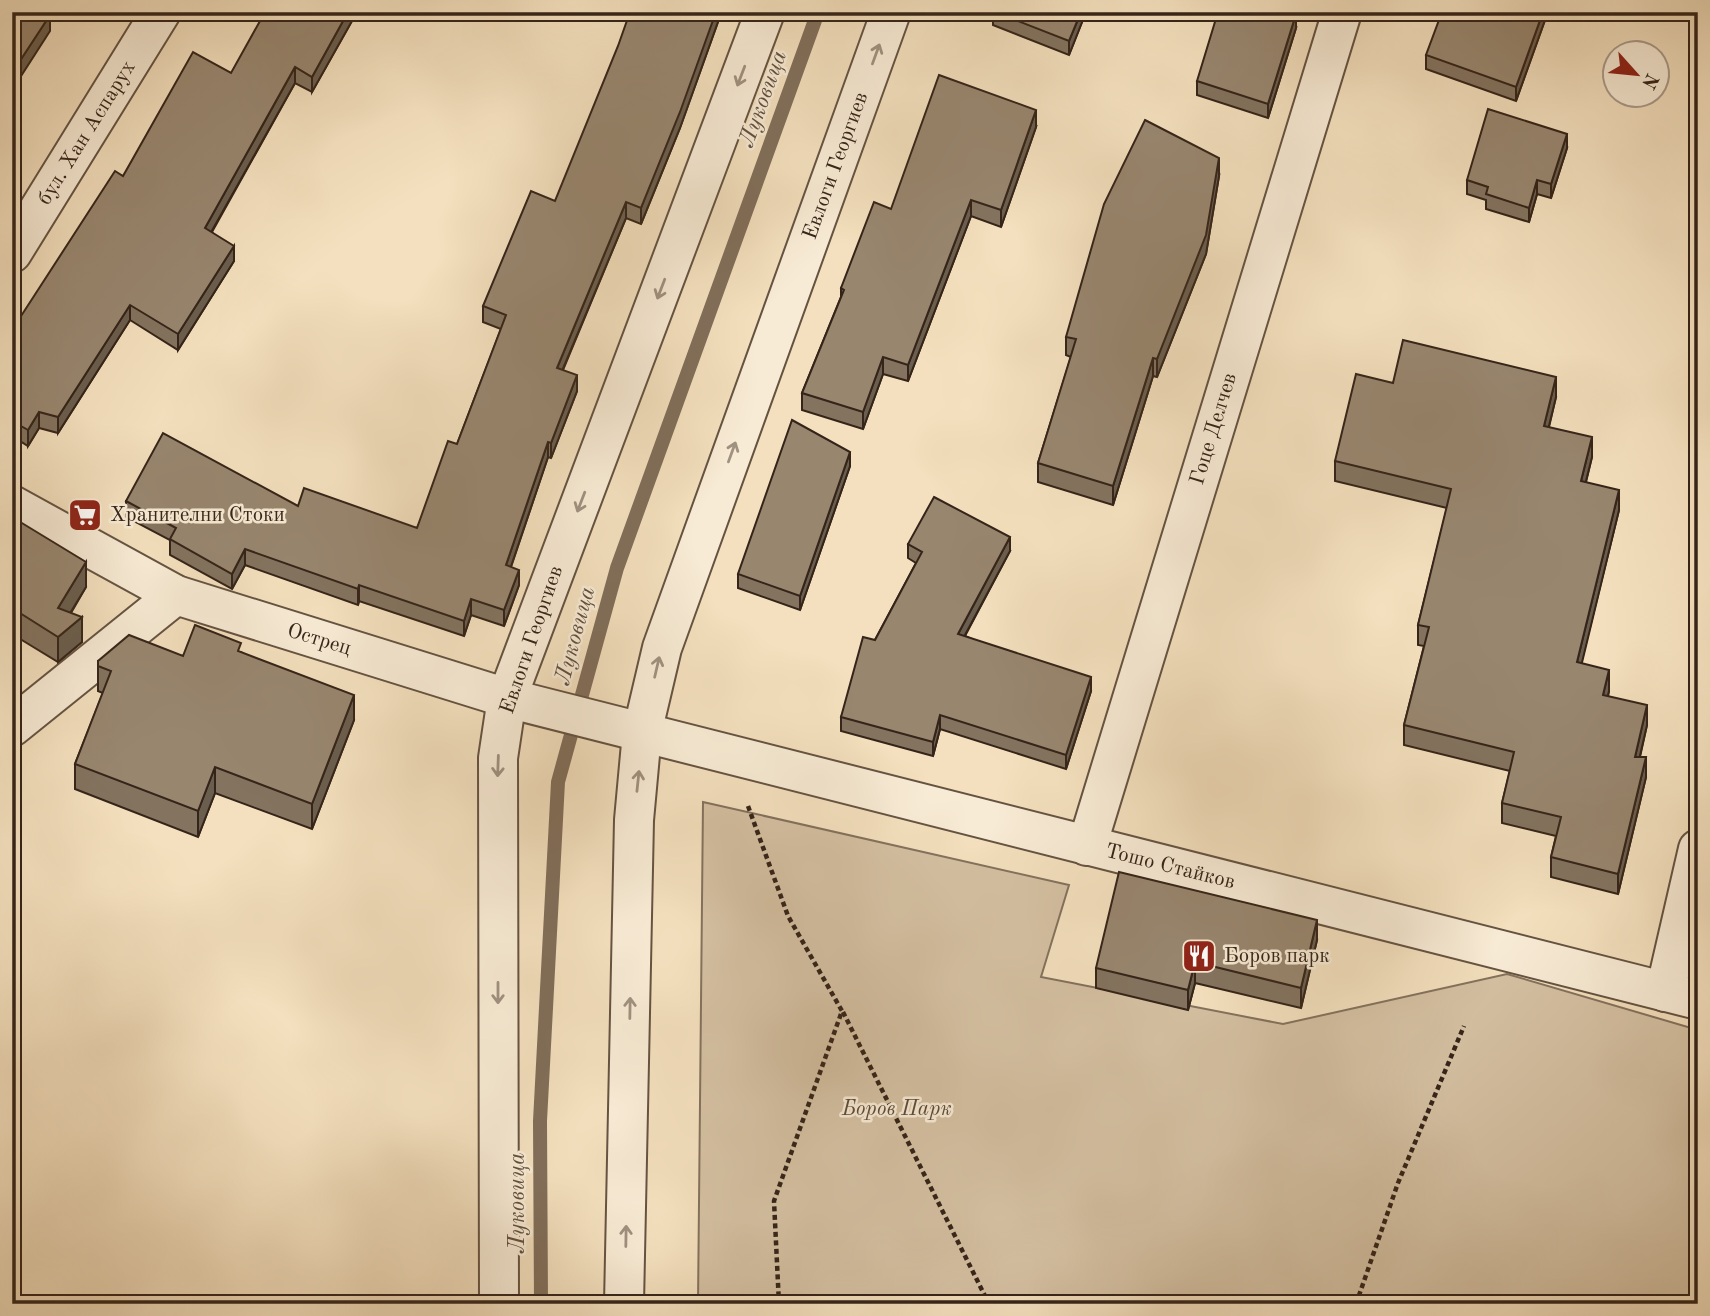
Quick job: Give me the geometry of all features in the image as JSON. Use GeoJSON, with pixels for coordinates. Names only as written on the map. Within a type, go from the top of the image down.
{"type":"FeatureCollection","features":[{"type":"Feature","properties":{"kind":"street","name":"Евлоги Георгиев"},"geometry":{"type":"LineString","coordinates":[[499,1304],[498,758],[507,698],[765,12]]}},
{"type":"Feature","properties":{"kind":"street","name":"Евлоги Георгиев"},"geometry":{"type":"LineString","coordinates":[[624,1304],[634,820],[642,733],[662,648],[891,12]]}},
{"type":"Feature","properties":{"kind":"street","name":"Гоце Делчев"},"geometry":{"type":"LineString","coordinates":[[1087,846],[1342,12]]}},
{"type":"Feature","properties":{"kind":"street","name":"бул. Хан Аспарух"},"geometry":{"type":"LineString","coordinates":[[12,253],[153,15]]}},
{"type":"Feature","properties":{"kind":"street","name":"Острец"},"geometry":{"type":"LineString","coordinates":[[12,505],[176,595],[507,698],[642,733]]}},
{"type":"Feature","properties":{"kind":"street"},"geometry":{"type":"LineString","coordinates":[[12,727],[176,595]]}},
{"type":"Feature","properties":{"kind":"street","name":"Тошо Стайков"},"geometry":{"type":"LineString","coordinates":[[642,733],[1681,996]]}},
{"type":"Feature","properties":{"kind":"street"},"geometry":{"type":"LineString","coordinates":[[1681,996],[1698,849]]}},
{"type":"Feature","properties":{"kind":"path"},"geometry":{"type":"LineString","coordinates":[[730,756],[788,916],[842,1011],[989,1304]]}},
{"type":"Feature","properties":{"kind":"path"},"geometry":{"type":"LineString","coordinates":[[779,1304],[774,1201],[842,1011]]}},
{"type":"Feature","properties":{"kind":"path"},"geometry":{"type":"LineString","coordinates":[[1356,1304],[1398,1183],[1464,1026]]}},
{"type":"Feature","properties":{"kind":"green space","name":"Боров Парк"},"geometry":{"type":"Polygon","coordinates":[[[703,802],[1069,885],[1041,977],[1283,1024],[1507,974],[1698,1030],[1698,1304],[698,1304],[703,802]]]}},
{"type":"Feature","properties":{"kind":"building"},"geometry":{"type":"Polygon","coordinates":[[[12,12],[46,12],[50,15],[12,73],[12,12]]]}},
{"type":"Feature","properties":{"kind":"building"},"geometry":{"type":"Polygon","coordinates":[[[265,12],[348,12],[312,77],[295,67],[205,228],[234,246],[178,334],[130,305],[58,417],[39,412],[28,430],[12,421],[12,330],[115,171],[123,176],[193,52],[231,73],[265,12]]]}},
{"type":"Feature","properties":{"kind":"building"},"geometry":{"type":"Polygon","coordinates":[[[630,12],[716,12],[680,112],[641,208],[626,202],[557,368],[577,375],[551,443],[548,442],[506,565],[519,570],[504,610],[471,599],[464,621],[359,585],[358,589],[245,549],[232,574],[170,539],[176,528],[126,501],[163,433],[298,506],[304,488],[417,528],[448,441],[457,444],[506,315],[483,306],[531,191],[555,201],[630,12]]]}},
{"type":"Feature","properties":{"kind":"building"},"geometry":{"type":"Polygon","coordinates":[[[995,12],[1081,12],[1069,41],[995,12]]]}},
{"type":"Feature","properties":{"kind":"building"},"geometry":{"type":"Polygon","coordinates":[[[1218,12],[1296,14],[1268,104],[1197,81],[1218,12]]]}},
{"type":"Feature","properties":{"kind":"building"},"geometry":{"type":"Polygon","coordinates":[[[1442,12],[1543,12],[1516,87],[1426,55],[1442,12]]]}},
{"type":"Feature","properties":{"kind":"building"},"geometry":{"type":"Polygon","coordinates":[[[939,75],[1036,110],[1001,210],[971,200],[908,365],[883,357],[863,412],[802,393],[844,290],[841,288],[874,202],[891,209],[939,75]]]}},
{"type":"Feature","properties":{"kind":"building"},"geometry":{"type":"Polygon","coordinates":[[[1488,109],[1567,134],[1551,184],[1537,180],[1529,208],[1486,194],[1488,187],[1467,180],[1488,109]]]}},
{"type":"Feature","properties":{"kind":"building"},"geometry":{"type":"Polygon","coordinates":[[[1145,120],[1219,158],[1206,235],[1157,359],[1153,358],[1113,486],[1038,463],[1076,339],[1066,337],[1104,204],[1145,120]]]}},
{"type":"Feature","properties":{"kind":"building"},"geometry":{"type":"Polygon","coordinates":[[[1403,340],[1556,377],[1544,426],[1592,437],[1581,481],[1619,490],[1577,662],[1609,670],[1603,695],[1647,705],[1635,757],[1646,757],[1618,874],[1551,857],[1561,817],[1502,803],[1514,752],[1404,725],[1429,627],[1418,625],[1451,489],[1335,461],[1356,374],[1393,383],[1403,340]]]}},
{"type":"Feature","properties":{"kind":"building"},"geometry":{"type":"Polygon","coordinates":[[[792,420],[850,452],[800,596],[738,574],[792,420]]]}},
{"type":"Feature","properties":{"kind":"building"},"geometry":{"type":"Polygon","coordinates":[[[934,497],[1010,537],[958,634],[1091,677],[1066,755],[940,715],[933,742],[841,717],[863,637],[875,640],[922,552],[908,544],[934,497]]]}},
{"type":"Feature","properties":{"kind":"building"},"geometry":{"type":"Polygon","coordinates":[[[12,517],[86,562],[58,608],[82,617],[58,637],[12,608],[12,517]]]}},
{"type":"Feature","properties":{"kind":"building"},"geometry":{"type":"Polygon","coordinates":[[[195,625],[241,643],[238,651],[354,695],[312,804],[215,767],[198,811],[75,764],[111,671],[98,666],[98,661],[129,635],[183,656],[195,625]]]}},
{"type":"Feature","properties":{"kind":"building"},"geometry":{"type":"Polygon","coordinates":[[[1119,872],[1317,920],[1301,988],[1195,962],[1188,990],[1096,968],[1119,872]]]}},
{"type":"Feature","properties":{"kind":"waterway","name":"Луковица"},"geometry":{"type":"LineString","coordinates":[[541,1304],[540,1121],[558,782],[617,568],[818,12]]}},
{"type":"Feature","properties":{"kind":"place","name":"Хранителни Стоки"},"geometry":{"type":"Point","coordinates":[85,515]}},
{"type":"Feature","properties":{"kind":"place","name":"Боров парк"},"geometry":{"type":"Point","coordinates":[1199,956]}}]}
